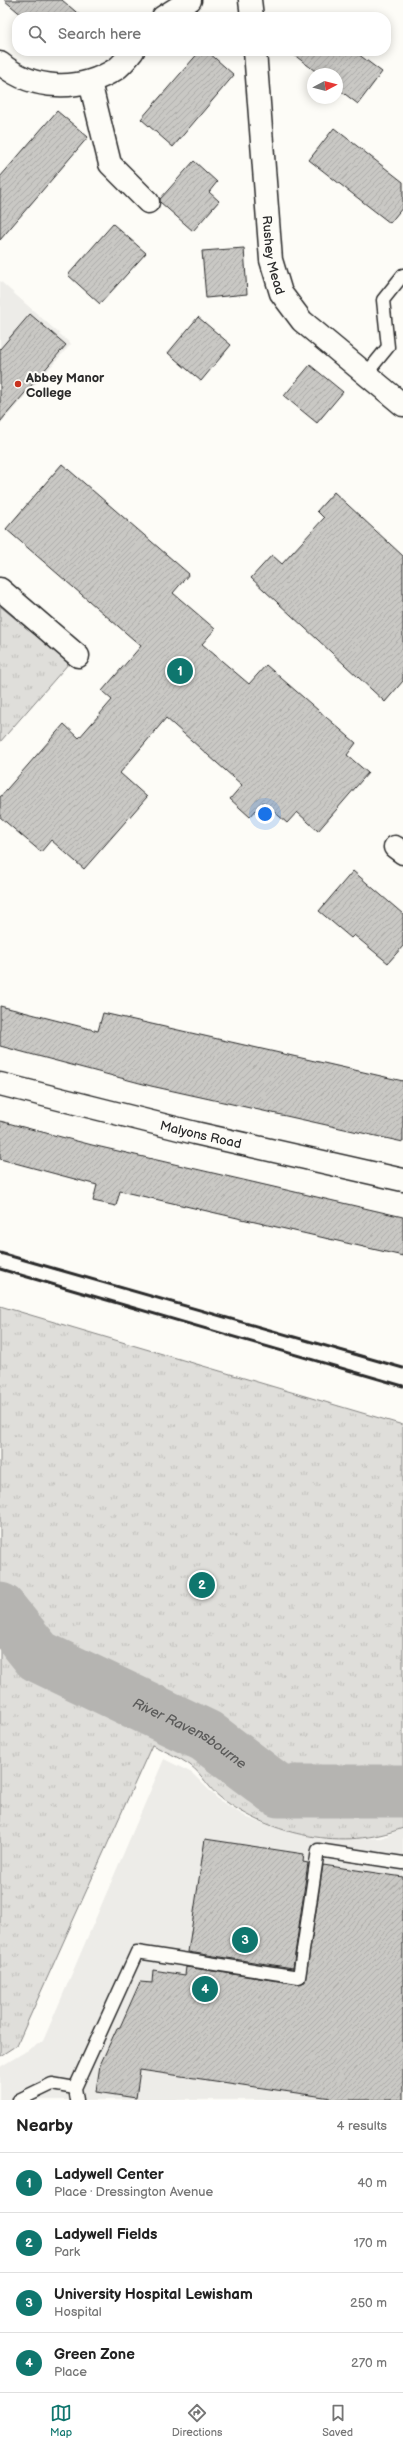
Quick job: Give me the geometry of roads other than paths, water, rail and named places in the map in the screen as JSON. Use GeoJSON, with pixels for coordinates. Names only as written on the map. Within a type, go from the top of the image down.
{"type":"FeatureCollection","features":[{"type":"Feature","properties":{"kind":"street"},"geometry":{"type":"LineString","coordinates":[[171,12],[190,0]]}},
{"type":"Feature","properties":{"kind":"street"},"geometry":{"type":"LineString","coordinates":[[250,0],[251,12]]}},
{"type":"Feature","properties":{"kind":"street"},"geometry":{"type":"LineString","coordinates":[[0,63],[12,73],[51,86],[85,84],[117,69],[129,56]]}},
{"type":"Feature","properties":{"kind":"street","name":"Rushey Mead"},"geometry":{"type":"LineString","coordinates":[[254,56],[271,260],[281,293],[302,321],[403,405]]}},
{"type":"Feature","properties":{"kind":"street"},"geometry":{"type":"LineString","coordinates":[[90,82],[110,164],[148,202]]}},
{"type":"Feature","properties":{"kind":"street"},"geometry":{"type":"LineString","coordinates":[[0,589],[78,656]]}},
{"type":"Feature","properties":{"kind":"street","name":"Malyons Road"},"geometry":{"type":"LineString","coordinates":[[0,1084],[195,1133],[403,1180]]}},
{"type":"Feature","properties":{"kind":"lane"},"geometry":{"type":"LineString","coordinates":[[366,374],[388,347],[383,300],[403,275]]}},
{"type":"Feature","properties":{"kind":"lane"},"geometry":{"type":"LineString","coordinates":[[19,2100],[52,2084],[76,2094],[137,1952],[299,1977],[318,1850],[403,1863]]}},
{"type":"Feature","properties":{"kind":"waterway","name":"River Ravensbourne"},"geometry":{"type":"LineString","coordinates":[[0,1609],[38,1656],[206,1736],[279,1791],[403,1791]]}},
{"type":"Feature","properties":{"kind":"railway"},"geometry":{"type":"LineString","coordinates":[[0,1253],[403,1368]]}},
{"type":"Feature","properties":{"kind":"railway"},"geometry":{"type":"LineString","coordinates":[[0,1269],[403,1386]]}},
{"type":"Feature","properties":{"kind":"place","name":"Abbey Manor College"},"geometry":{"type":"Point","coordinates":[18,384]}},
{"type":"Feature","properties":{"kind":"place","name":"Ladywell Center"},"geometry":{"type":"Point","coordinates":[180,671]}},
{"type":"Feature","properties":{"kind":"place","name":"Ladywell Fields"},"geometry":{"type":"Point","coordinates":[202,1585]}},
{"type":"Feature","properties":{"kind":"place","name":"University Hospital Lewisham"},"geometry":{"type":"Point","coordinates":[245,1940]}},
{"type":"Feature","properties":{"kind":"place","name":"Green Zone"},"geometry":{"type":"Point","coordinates":[205,1989]}}]}
